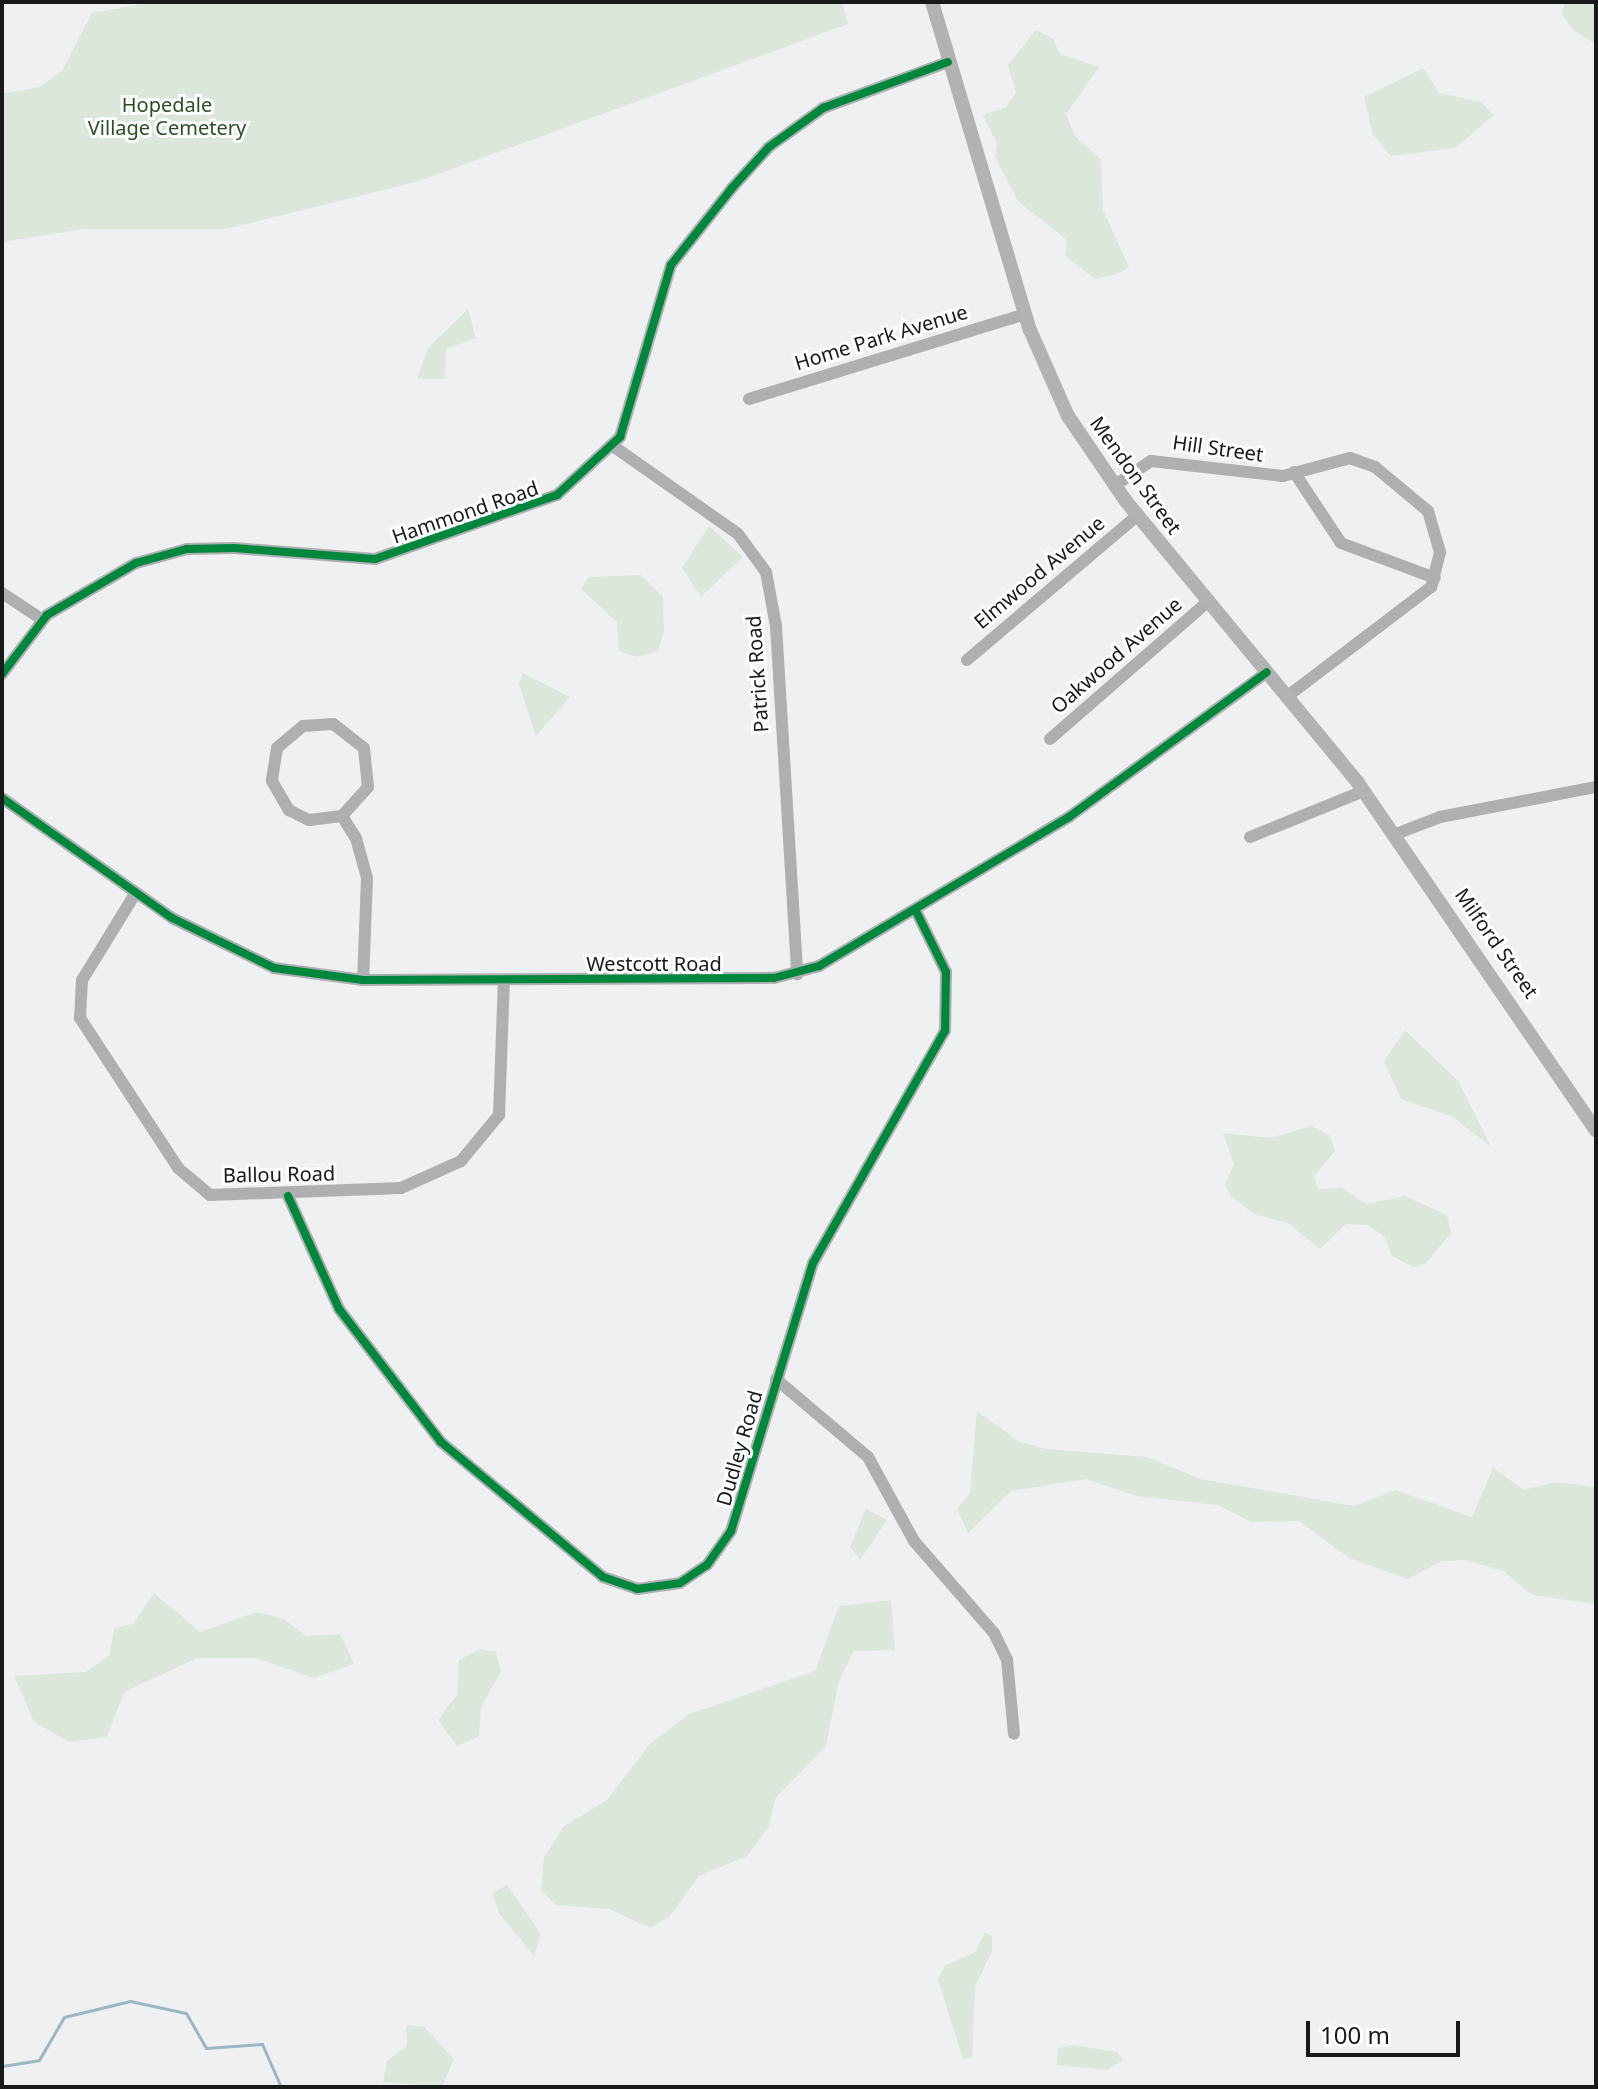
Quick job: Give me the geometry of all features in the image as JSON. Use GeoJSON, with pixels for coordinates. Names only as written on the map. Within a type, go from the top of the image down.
{"type":"FeatureCollection","features":[{"type":"Feature","properties":{"kind":"main road","name":"Mendon Street"},"geometry":{"type":"LineString","coordinates":[[932,2],[1025,314],[1068,416],[1114,486],[1361,787]]}},
{"type":"Feature","properties":{"kind":"main road","name":"Milford Street"},"geometry":{"type":"LineString","coordinates":[[1361,787],[1596,1130]]}},
{"type":"Feature","properties":{"kind":"street","name":"Hammond Road"},"geometry":{"type":"LineString","coordinates":[[2,674],[43,620],[113,572],[187,549],[359,560],[395,554],[542,503],[613,446],[632,411],[671,265],[769,147],[823,108],[948,62]]}},
{"type":"Feature","properties":{"kind":"street","name":"Home Park Avenue"},"geometry":{"type":"LineString","coordinates":[[749,399],[1025,314]]}},
{"type":"Feature","properties":{"kind":"street","name":"Patrick Road"},"geometry":{"type":"LineString","coordinates":[[613,446],[738,534],[766,572],[776,626],[797,974]]}},
{"type":"Feature","properties":{"kind":"street","name":"Hill Street"},"geometry":{"type":"LineString","coordinates":[[1114,486],[1141,464],[1163,460],[1268,475],[1350,458],[1375,467],[1428,511],[1439,537],[1435,578]]}},
{"type":"Feature","properties":{"kind":"street"},"geometry":{"type":"LineString","coordinates":[[1288,696],[1347,646],[1413,606],[1435,578],[1341,543],[1294,472]]}},
{"type":"Feature","properties":{"kind":"street","name":"Elmwood Avenue"},"geometry":{"type":"LineString","coordinates":[[967,660],[1138,515]]}},
{"type":"Feature","properties":{"kind":"street"},"geometry":{"type":"LineString","coordinates":[[2,593],[43,620]]}},
{"type":"Feature","properties":{"kind":"street","name":"Oakwood Avenue"},"geometry":{"type":"LineString","coordinates":[[1050,739],[1209,601]]}},
{"type":"Feature","properties":{"kind":"street","name":"Westcott Road"},"geometry":{"type":"LineString","coordinates":[[2,798],[135,894],[243,957],[363,980],[797,974],[915,909],[1118,785],[1267,672]]}},
{"type":"Feature","properties":{"kind":"street"},"geometry":{"type":"LineString","coordinates":[[333,724],[364,748],[368,787],[342,816],[298,816],[275,792],[273,758],[303,726],[333,724]]}},
{"type":"Feature","properties":{"kind":"street"},"geometry":{"type":"LineString","coordinates":[[1250,837],[1361,787]]}},
{"type":"Feature","properties":{"kind":"street"},"geometry":{"type":"LineString","coordinates":[[1396,834],[1440,817],[1596,787]]}},
{"type":"Feature","properties":{"kind":"street"},"geometry":{"type":"LineString","coordinates":[[342,816],[367,878],[363,980]]}},
{"type":"Feature","properties":{"kind":"street","name":"Ballou Road"},"geometry":{"type":"LineString","coordinates":[[135,894],[79,990],[80,1018],[92,1046],[198,1191],[288,1196],[401,1188],[440,1174],[479,1147],[501,1107],[504,980]]}},
{"type":"Feature","properties":{"kind":"street","name":"Dudley Road"},"geometry":{"type":"LineString","coordinates":[[288,1196],[339,1309],[423,1423],[614,1583],[670,1586],[715,1557],[734,1521],[813,1263],[945,1031],[946,972],[915,909]]}},
{"type":"Feature","properties":{"kind":"street"},"geometry":{"type":"LineString","coordinates":[[776,1379],[868,1457],[914,1541],[994,1633],[1007,1660],[1014,1734]]}},
{"type":"Feature","properties":{"kind":"green space","name":"Hopedale Village Cemetery"},"geometry":{"type":"Polygon","coordinates":[[[154,2],[842,2],[848,24],[419,181],[226,229],[84,229],[2,242],[2,94],[40,87],[62,71],[92,13],[154,2]]]}},
{"type":"Feature","properties":{"kind":"green space"},"geometry":{"type":"Polygon","coordinates":[[[1564,2],[1596,2],[1596,44],[1574,31],[1562,15],[1564,2]]]}},
{"type":"Feature","properties":{"kind":"green space"},"geometry":{"type":"Polygon","coordinates":[[[1036,30],[1053,39],[1060,54],[1099,67],[1066,114],[1074,135],[1101,160],[1103,210],[1129,267],[1117,274],[1095,279],[1065,256],[1067,240],[1018,201],[995,156],[997,143],[983,115],[1005,108],[1016,93],[1008,65],[1036,30]]]}},
{"type":"Feature","properties":{"kind":"green space"},"geometry":{"type":"Polygon","coordinates":[[[1423,68],[1439,93],[1481,102],[1494,115],[1455,148],[1391,156],[1373,135],[1364,97],[1423,68]]]}},
{"type":"Feature","properties":{"kind":"green space"},"geometry":{"type":"Polygon","coordinates":[[[468,309],[476,338],[446,349],[445,379],[417,379],[428,348],[468,309]]]}},
{"type":"Feature","properties":{"kind":"green space"},"geometry":{"type":"Polygon","coordinates":[[[709,526],[743,557],[701,597],[682,568],[709,526]]]}},
{"type":"Feature","properties":{"kind":"green space"},"geometry":{"type":"Polygon","coordinates":[[[641,575],[663,597],[664,631],[658,651],[637,657],[619,651],[617,622],[581,589],[589,577],[641,575]]]}},
{"type":"Feature","properties":{"kind":"green space"},"geometry":{"type":"Polygon","coordinates":[[[523,673],[570,697],[536,736],[519,684],[523,673]]]}},
{"type":"Feature","properties":{"kind":"green space"},"geometry":{"type":"Polygon","coordinates":[[[1405,1030],[1458,1081],[1491,1147],[1453,1117],[1401,1099],[1384,1061],[1405,1030]]]}},
{"type":"Feature","properties":{"kind":"green space"},"geometry":{"type":"Polygon","coordinates":[[[1312,1126],[1330,1136],[1335,1151],[1314,1176],[1318,1189],[1342,1188],[1366,1204],[1405,1196],[1447,1215],[1451,1233],[1426,1263],[1413,1267],[1392,1256],[1384,1236],[1368,1225],[1346,1224],[1320,1249],[1288,1223],[1254,1214],[1231,1196],[1225,1185],[1234,1164],[1223,1133],[1270,1138],[1312,1126]]]}},
{"type":"Feature","properties":{"kind":"green space"},"geometry":{"type":"Polygon","coordinates":[[[977,1411],[1018,1441],[1046,1449],[1147,1457],[1201,1479],[1354,1506],[1395,1490],[1472,1517],[1493,1468],[1524,1490],[1554,1482],[1596,1487],[1596,1604],[1532,1595],[1503,1571],[1465,1560],[1442,1561],[1408,1579],[1349,1558],[1299,1521],[1251,1522],[1218,1505],[1137,1496],[1086,1479],[1011,1491],[968,1533],[957,1509],[970,1493],[977,1411]]]}},
{"type":"Feature","properties":{"kind":"green space"},"geometry":{"type":"Polygon","coordinates":[[[866,1509],[887,1520],[860,1560],[850,1547],[866,1509]]]}},
{"type":"Feature","properties":{"kind":"green space"},"geometry":{"type":"Polygon","coordinates":[[[154,1593],[200,1632],[257,1612],[284,1619],[306,1636],[340,1634],[354,1664],[314,1678],[256,1658],[197,1658],[124,1692],[107,1737],[69,1742],[34,1722],[14,1676],[85,1672],[110,1655],[114,1628],[133,1624],[154,1593]]]}},
{"type":"Feature","properties":{"kind":"green space"},"geometry":{"type":"Polygon","coordinates":[[[891,1600],[895,1650],[854,1651],[839,1680],[826,1746],[776,1797],[769,1826],[747,1856],[699,1876],[670,1916],[651,1928],[609,1909],[556,1905],[541,1890],[544,1857],[564,1826],[606,1801],[650,1744],[689,1714],[815,1671],[839,1606],[891,1600]]]}},
{"type":"Feature","properties":{"kind":"green space"},"geometry":{"type":"Polygon","coordinates":[[[480,1649],[496,1652],[501,1672],[481,1706],[479,1736],[457,1746],[438,1720],[457,1695],[459,1660],[480,1649]]]}},
{"type":"Feature","properties":{"kind":"green space"},"geometry":{"type":"Polygon","coordinates":[[[507,1885],[541,1934],[534,1956],[499,1913],[493,1893],[507,1885]]]}},
{"type":"Feature","properties":{"kind":"green space"},"geometry":{"type":"Polygon","coordinates":[[[985,1932],[992,1936],[992,1951],[975,1987],[972,2057],[963,2060],[938,1979],[945,1966],[975,1952],[985,1932]]]}},
{"type":"Feature","properties":{"kind":"green space"},"geometry":{"type":"Polygon","coordinates":[[[406,2025],[424,2027],[454,2059],[442,2087],[383,2082],[387,2061],[407,2046],[406,2025]]]}},
{"type":"Feature","properties":{"kind":"green space"},"geometry":{"type":"Polygon","coordinates":[[[1072,2045],[1117,2052],[1123,2060],[1107,2070],[1057,2065],[1058,2048],[1072,2045]]]}},
{"type":"Feature","properties":{"kind":"waterway"},"geometry":{"type":"LineString","coordinates":[[2,2066],[39,2060],[64,2017],[130,2001],[186,2013],[206,2048],[262,2044],[281,2087]]}},
{"type":"Feature","properties":{"kind":"cycle path"},"geometry":{"type":"LineString","coordinates":[[2,674],[47,615],[136,563],[187,549],[234,548],[375,559],[557,495],[620,437],[671,265],[769,147],[823,108],[948,62]]}},
{"type":"Feature","properties":{"kind":"cycle path"},"geometry":{"type":"LineString","coordinates":[[2,798],[172,918],[274,968],[363,980],[774,978],[819,966],[1069,817],[1267,672]]}},
{"type":"Feature","properties":{"kind":"cycle path"},"geometry":{"type":"LineString","coordinates":[[288,1196],[339,1309],[441,1442],[603,1577],[637,1589],[680,1583],[707,1565],[731,1531],[813,1263],[945,1031],[946,972],[915,909]]}}]}
